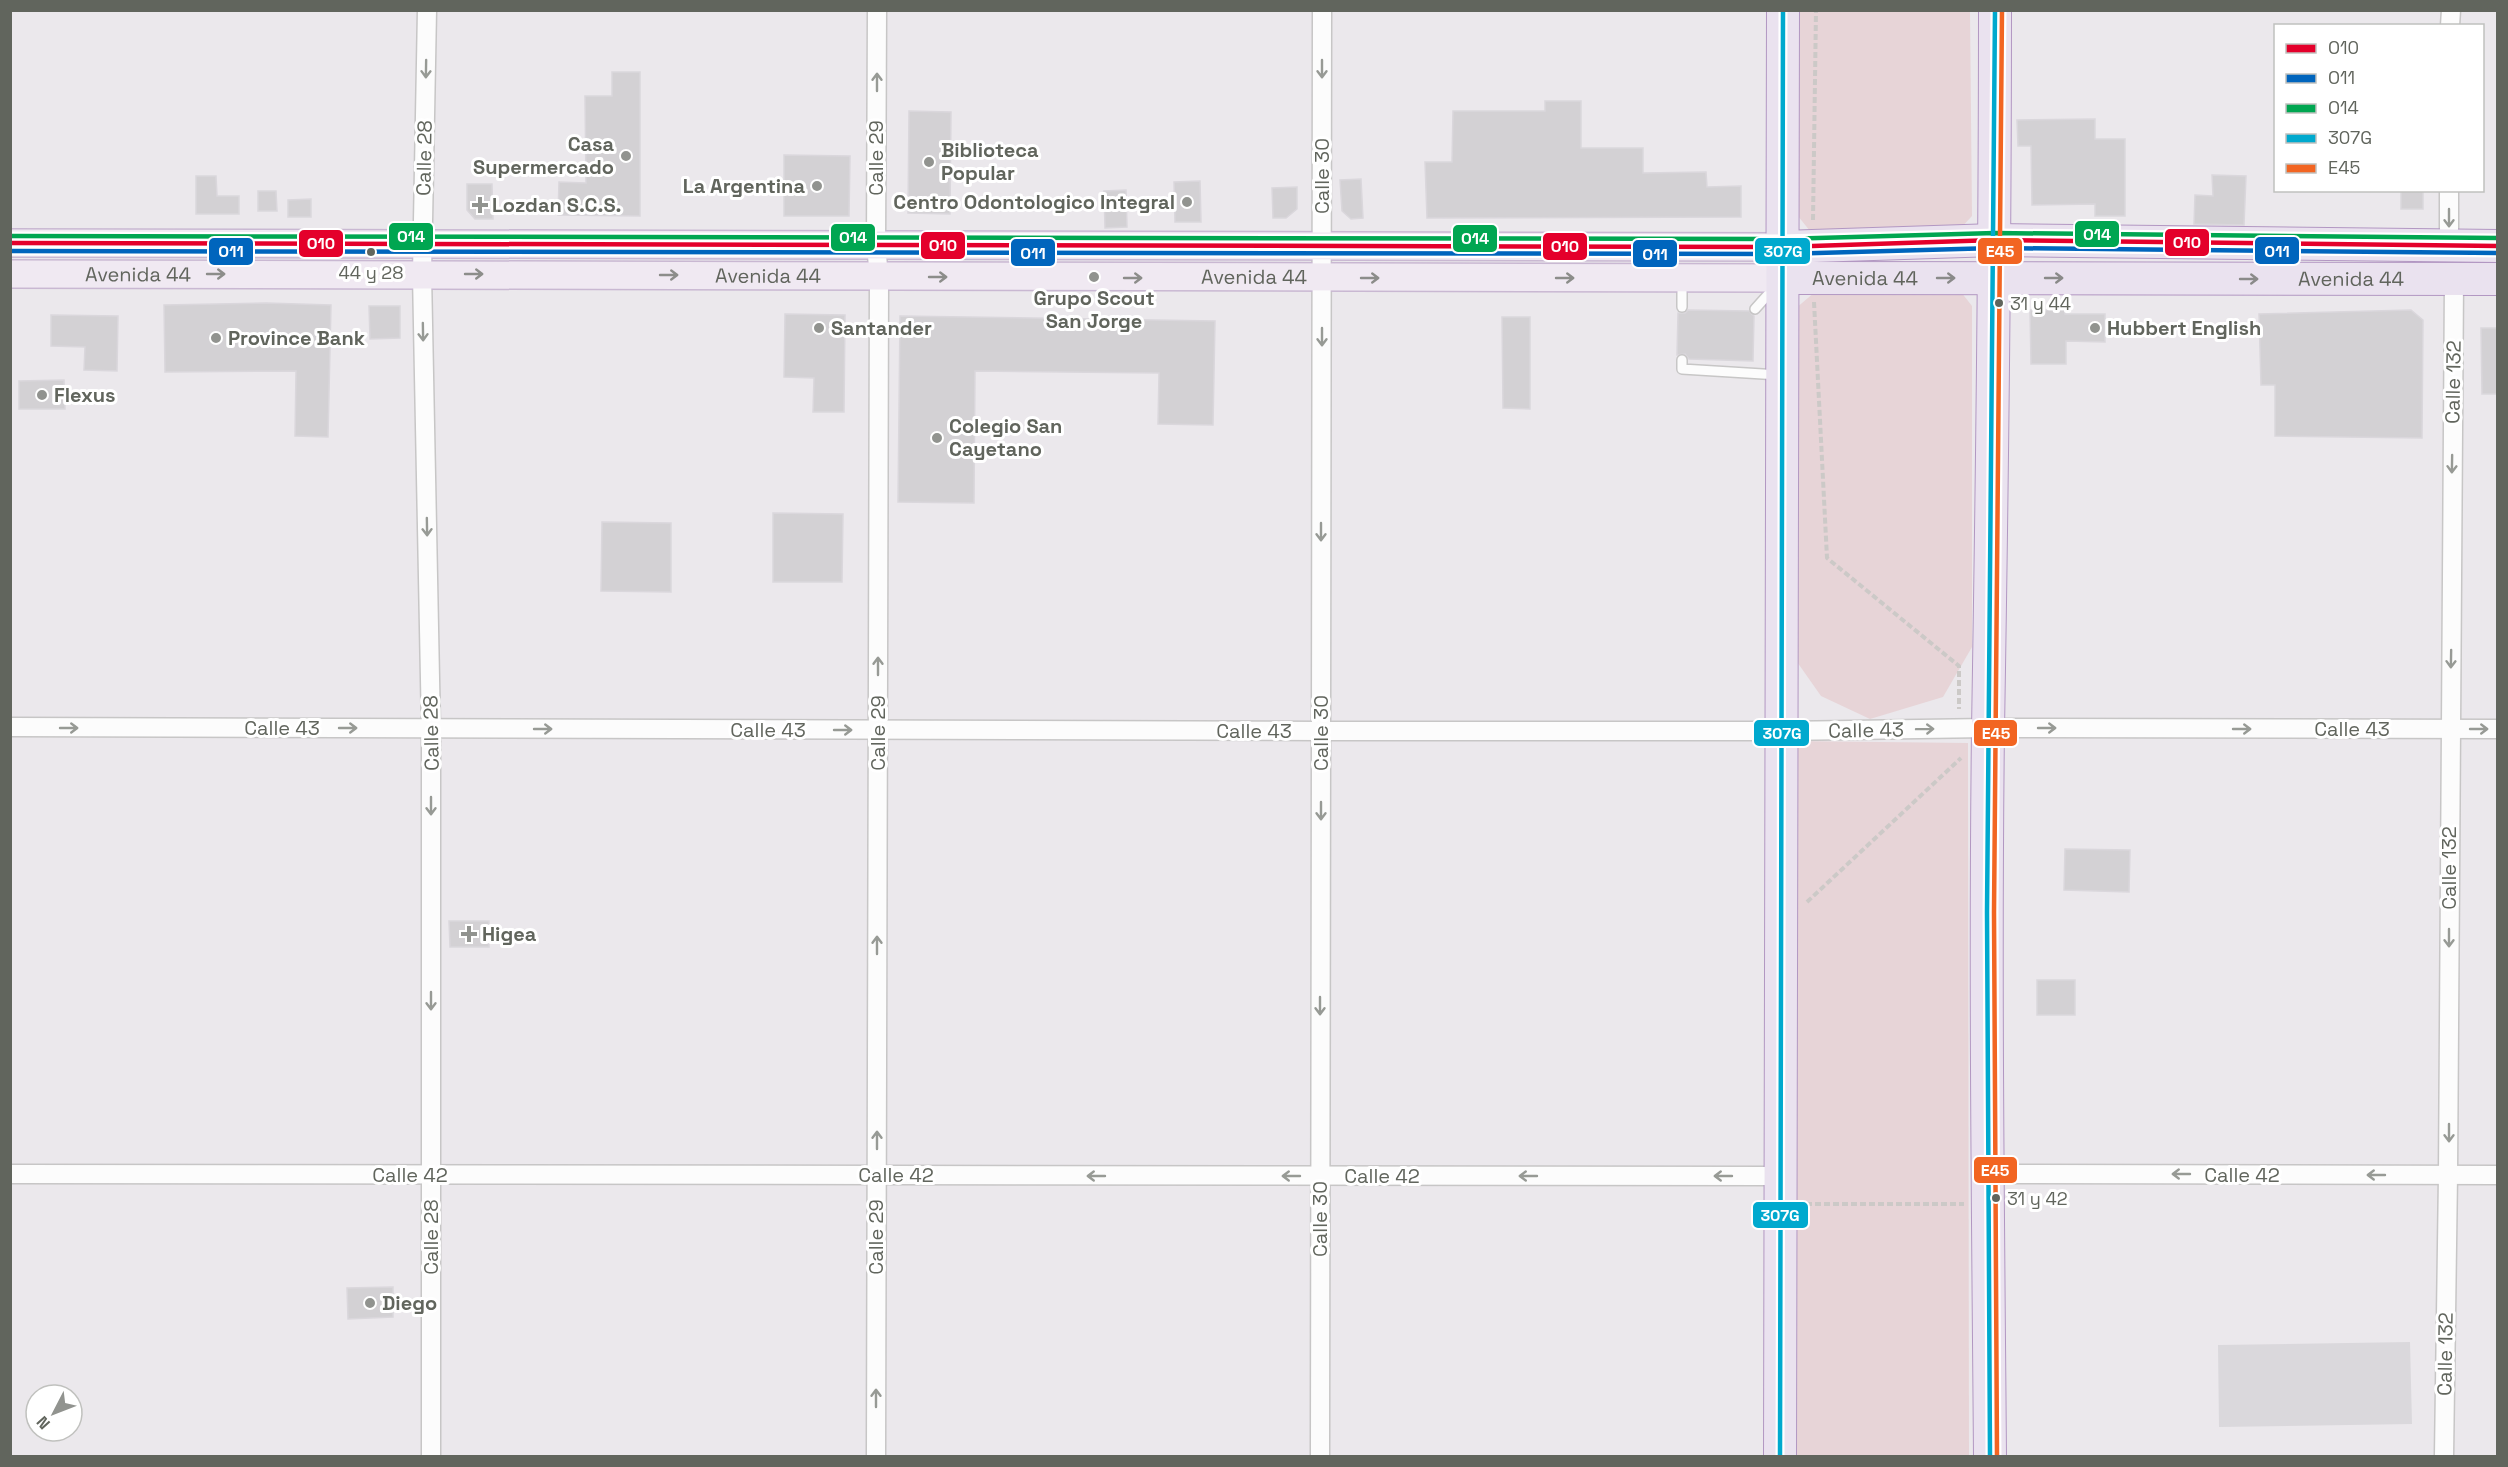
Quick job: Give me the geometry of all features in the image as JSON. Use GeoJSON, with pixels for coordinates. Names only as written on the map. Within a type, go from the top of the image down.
{"type":"FeatureCollection","features":[{"type":"Feature","properties":{"kind":"highway"},"geometry":{"type":"LineString","coordinates":[[1780,1456],[1783,10]]}},
{"type":"Feature","properties":{"kind":"highway"},"geometry":{"type":"LineString","coordinates":[[1989,1456],[1988,728],[1996,278],[1995,10]]}},
{"type":"Feature","properties":{"kind":"highway","name":"Avenida 44"},"geometry":{"type":"LineString","coordinates":[[1782,247],[1995,240],[2498,246]]}},
{"type":"Feature","properties":{"kind":"highway","name":"Avenida 44"},"geometry":{"type":"LineString","coordinates":[[1783,278],[2498,279]]}},
{"type":"Feature","properties":{"kind":"main road","name":"Avenida 44"},"geometry":{"type":"LineString","coordinates":[[10,243],[1782,247]]}},
{"type":"Feature","properties":{"kind":"main road","name":"Avenida 44"},"geometry":{"type":"LineString","coordinates":[[10,274],[1783,278]]}},
{"type":"Feature","properties":{"kind":"street","name":"Calle 28"},"geometry":{"type":"LineString","coordinates":[[427,10],[422,274],[431,729],[431,1456]]}},
{"type":"Feature","properties":{"kind":"street","name":"Calle 29"},"geometry":{"type":"LineString","coordinates":[[876,1456],[879,277],[876,245],[877,10]]}},
{"type":"Feature","properties":{"kind":"street","name":"Calle 30"},"geometry":{"type":"LineString","coordinates":[[1320,1456],[1322,10]]}},
{"type":"Feature","properties":{"kind":"street"},"geometry":{"type":"LineString","coordinates":[[2449,192],[2449,246]]}},
{"type":"Feature","properties":{"kind":"street","name":"Calle 132"},"geometry":{"type":"LineString","coordinates":[[2444,1456],[2454,279]]}},
{"type":"Feature","properties":{"kind":"street","name":"Calle 43"},"geometry":{"type":"LineString","coordinates":[[10,727],[1321,731],[1782,731],[1988,728],[2498,729]]}},
{"type":"Feature","properties":{"kind":"street","name":"Calle 42"},"geometry":{"type":"LineString","coordinates":[[10,1174],[1320,1176],[1781,1190]]}},
{"type":"Feature","properties":{"kind":"street","name":"Calle 42"},"geometry":{"type":"LineString","coordinates":[[1987,1189],[2498,1175]]}},
{"type":"Feature","properties":{"kind":"lane"},"geometry":{"type":"LineString","coordinates":[[1682,278],[1682,307]]}},
{"type":"Feature","properties":{"kind":"lane"},"geometry":{"type":"LineString","coordinates":[[1755,309],[1783,278]]}},
{"type":"Feature","properties":{"kind":"lane"},"geometry":{"type":"LineString","coordinates":[[1682,360],[1682,369],[1783,375]]}},
{"type":"Feature","properties":{"kind":"lane"},"geometry":{"type":"LineString","coordinates":[[1735,362],[1735,373]]}},
{"type":"Feature","properties":{"kind":"path"},"geometry":{"type":"LineString","coordinates":[[1781,1190],[1987,1189]]}},
{"type":"Feature","properties":{"kind":"shaded area"},"geometry":{"type":"Polygon","coordinates":[[[1795,11],[1970,11],[1972,216],[1958,231],[1810,231],[1798,216],[1795,11]]]}},
{"type":"Feature","properties":{"kind":"shaded area"},"geometry":{"type":"Polygon","coordinates":[[[1815,292],[1961,292],[1972,306],[1972,647],[1943,697],[1870,719],[1821,696],[1795,659],[1795,309],[1815,292]]]}},
{"type":"Feature","properties":{"kind":"shaded area"},"geometry":{"type":"Polygon","coordinates":[[[1791,741],[1968,743],[1969,1456],[1791,1456],[1791,741]]]}},
{"type":"Feature","properties":{"kind":"shaded area"},"geometry":{"type":"Polygon","coordinates":[[[2410,1342],[2412,1424],[2219,1427],[2218,1345],[2410,1342]]]}},
{"type":"Feature","properties":{"kind":"building"},"geometry":{"type":"Polygon","coordinates":[[[612,72],[640,72],[640,216],[558,215],[559,182],[586,183],[585,96],[612,96],[612,72]]]}},
{"type":"Feature","properties":{"kind":"building"},"geometry":{"type":"Polygon","coordinates":[[[1545,101],[1581,101],[1581,148],[1643,148],[1643,173],[1706,172],[1707,187],[1741,186],[1741,217],[1427,218],[1425,162],[1452,162],[1453,111],[1545,111],[1545,101]]]}},
{"type":"Feature","properties":{"kind":"building","name":"Biblioteca Popular"},"geometry":{"type":"Polygon","coordinates":[[[909,111],[951,112],[950,214],[908,213],[909,111]]]}},
{"type":"Feature","properties":{"kind":"building"},"geometry":{"type":"Polygon","coordinates":[[[2095,119],[2095,139],[2125,139],[2125,216],[2095,216],[2095,204],[2032,205],[2031,146],[2018,146],[2017,120],[2095,119]]]}},
{"type":"Feature","properties":{"kind":"building","name":"La Argentina"},"geometry":{"type":"Polygon","coordinates":[[[784,155],[850,156],[849,216],[784,216],[784,155]]]}},
{"type":"Feature","properties":{"kind":"building"},"geometry":{"type":"Polygon","coordinates":[[[2212,175],[2246,176],[2244,225],[2194,224],[2195,195],[2213,196],[2212,175]]]}},
{"type":"Feature","properties":{"kind":"building"},"geometry":{"type":"Polygon","coordinates":[[[196,176],[216,176],[217,196],[239,196],[239,214],[196,214],[196,176]]]}},
{"type":"Feature","properties":{"kind":"building"},"geometry":{"type":"Polygon","coordinates":[[[1361,179],[1363,218],[1351,219],[1342,211],[1340,180],[1361,179]]]}},
{"type":"Feature","properties":{"kind":"building","name":"Centro Odontologico Integral"},"geometry":{"type":"Polygon","coordinates":[[[1200,181],[1201,222],[1175,222],[1174,182],[1200,181]]]}},
{"type":"Feature","properties":{"kind":"building"},"geometry":{"type":"Polygon","coordinates":[[[467,184],[492,184],[493,219],[475,219],[467,210],[467,184]]]}},
{"type":"Feature","properties":{"kind":"building"},"geometry":{"type":"Polygon","coordinates":[[[1297,187],[1297,209],[1286,218],[1273,218],[1272,188],[1297,187]]]}},
{"type":"Feature","properties":{"kind":"building"},"geometry":{"type":"Polygon","coordinates":[[[1126,190],[1127,227],[1105,228],[1104,191],[1126,190]]]}},
{"type":"Feature","properties":{"kind":"building"},"geometry":{"type":"Polygon","coordinates":[[[258,191],[276,191],[277,211],[258,211],[258,191]]]}},
{"type":"Feature","properties":{"kind":"building"},"geometry":{"type":"Polygon","coordinates":[[[2401,192],[2423,192],[2423,209],[2401,209],[2401,192]]]}},
{"type":"Feature","properties":{"kind":"building"},"geometry":{"type":"Polygon","coordinates":[[[311,199],[311,217],[288,217],[288,200],[311,199]]]}},
{"type":"Feature","properties":{"kind":"building"},"geometry":{"type":"Polygon","coordinates":[[[266,303],[331,305],[328,437],[295,436],[296,371],[165,372],[164,305],[266,303]]]}},
{"type":"Feature","properties":{"kind":"building"},"geometry":{"type":"Polygon","coordinates":[[[369,306],[400,306],[400,338],[370,339],[369,306]]]}},
{"type":"Feature","properties":{"kind":"building"},"geometry":{"type":"Polygon","coordinates":[[[1688,310],[1749,311],[1754,316],[1753,361],[1689,359],[1685,354],[1677,355],[1678,313],[1685,313],[1688,310]]]}},
{"type":"Feature","properties":{"kind":"building"},"geometry":{"type":"Polygon","coordinates":[[[2030,310],[2065,310],[2065,314],[2105,314],[2105,342],[2066,341],[2066,364],[2031,364],[2030,310]]]}},
{"type":"Feature","properties":{"kind":"building"},"geometry":{"type":"Polygon","coordinates":[[[2411,310],[2423,320],[2422,438],[2275,436],[2275,385],[2261,385],[2259,314],[2411,310]]]}},
{"type":"Feature","properties":{"kind":"building"},"geometry":{"type":"Polygon","coordinates":[[[785,314],[845,315],[844,412],[813,412],[814,378],[784,377],[785,314]]]}},
{"type":"Feature","properties":{"kind":"building"},"geometry":{"type":"Polygon","coordinates":[[[51,315],[118,316],[117,371],[84,370],[85,347],[51,346],[51,315]]]}},
{"type":"Feature","properties":{"kind":"building","name":"Colegio San Cayetano"},"geometry":{"type":"Polygon","coordinates":[[[900,316],[1215,321],[1213,425],[1158,424],[1159,373],[975,371],[974,503],[898,502],[900,316]]]}},
{"type":"Feature","properties":{"kind":"building"},"geometry":{"type":"Polygon","coordinates":[[[1502,317],[1530,317],[1530,409],[1503,408],[1502,317]]]}},
{"type":"Feature","properties":{"kind":"building"},"geometry":{"type":"Polygon","coordinates":[[[2481,328],[2498,328],[2498,394],[2482,394],[2481,328]]]}},
{"type":"Feature","properties":{"kind":"building","name":"Flexus"},"geometry":{"type":"Polygon","coordinates":[[[64,380],[65,409],[19,409],[19,381],[64,380]]]}},
{"type":"Feature","properties":{"kind":"building"},"geometry":{"type":"Polygon","coordinates":[[[773,513],[843,514],[842,582],[773,582],[773,513]]]}},
{"type":"Feature","properties":{"kind":"building"},"geometry":{"type":"Polygon","coordinates":[[[602,522],[671,523],[671,592],[601,591],[602,522]]]}},
{"type":"Feature","properties":{"kind":"building"},"geometry":{"type":"Polygon","coordinates":[[[2065,849],[2130,850],[2129,892],[2064,890],[2065,849]]]}},
{"type":"Feature","properties":{"kind":"building","name":"Higea"},"geometry":{"type":"Polygon","coordinates":[[[449,921],[489,921],[489,947],[450,947],[449,921]]]}},
{"type":"Feature","properties":{"kind":"building"},"geometry":{"type":"Polygon","coordinates":[[[2037,980],[2075,980],[2075,1015],[2037,1015],[2037,980]]]}},
{"type":"Feature","properties":{"kind":"building","name":"Diego"},"geometry":{"type":"Polygon","coordinates":[[[393,1287],[393,1317],[348,1319],[347,1288],[393,1287]]]}},
{"type":"Feature","properties":{"kind":"transit line","name":"307G"},"geometry":{"type":"LineString","coordinates":[[1780,1456],[1783,10]]}},
{"type":"Feature","properties":{"kind":"transit line","name":"307G"},"geometry":{"type":"LineString","coordinates":[[1990,1456],[1987,912],[1995,10]]}},
{"type":"Feature","properties":{"kind":"transit line","name":"E45"},"geometry":{"type":"LineString","coordinates":[[1997,1456],[1994,912],[2002,10]]}},
{"type":"Feature","properties":{"kind":"transit line","name":"O14"},"geometry":{"type":"LineString","coordinates":[[10,236],[1782,239],[1995,233],[2498,238]]}},
{"type":"Feature","properties":{"kind":"transit line","name":"O10"},"geometry":{"type":"LineString","coordinates":[[10,243],[1782,247],[1995,240],[2498,246]]}},
{"type":"Feature","properties":{"kind":"transit line","name":"O11"},"geometry":{"type":"LineString","coordinates":[[10,251],[1782,254],[1995,248],[2498,253]]}},
{"type":"Feature","properties":{"kind":"place","name":"Casa Supermercado"},"geometry":{"type":"Point","coordinates":[626,156]}},
{"type":"Feature","properties":{"kind":"place","name":"Biblioteca Popular"},"geometry":{"type":"Point","coordinates":[929,162]}},
{"type":"Feature","properties":{"kind":"place","name":"La Argentina"},"geometry":{"type":"Point","coordinates":[817,186]}},
{"type":"Feature","properties":{"kind":"place","name":"Centro Odontologico Integral"},"geometry":{"type":"Point","coordinates":[1187,202]}},
{"type":"Feature","properties":{"kind":"place","name":"Lozdan S.C.S."},"geometry":{"type":"Point","coordinates":[480,205]}},
{"type":"Feature","properties":{"kind":"place","name":"44 y 28"},"geometry":{"type":"Point","coordinates":[371,252]}},
{"type":"Feature","properties":{"kind":"place","name":"Grupo Scout San Jorge"},"geometry":{"type":"Point","coordinates":[1094,277]}},
{"type":"Feature","properties":{"kind":"place","name":"31 y 44"},"geometry":{"type":"Point","coordinates":[1999,303]}},
{"type":"Feature","properties":{"kind":"place","name":"Santander"},"geometry":{"type":"Point","coordinates":[819,328]}},
{"type":"Feature","properties":{"kind":"place","name":"Hubbert English"},"geometry":{"type":"Point","coordinates":[2095,328]}},
{"type":"Feature","properties":{"kind":"place","name":"Province Bank"},"geometry":{"type":"Point","coordinates":[216,338]}},
{"type":"Feature","properties":{"kind":"place","name":"Flexus"},"geometry":{"type":"Point","coordinates":[42,395]}},
{"type":"Feature","properties":{"kind":"place","name":"Colegio San Cayetano"},"geometry":{"type":"Point","coordinates":[937,438]}},
{"type":"Feature","properties":{"kind":"place","name":"Higea"},"geometry":{"type":"Point","coordinates":[469,934]}},
{"type":"Feature","properties":{"kind":"place","name":"31 y 42"},"geometry":{"type":"Point","coordinates":[1996,1198]}},
{"type":"Feature","properties":{"kind":"place","name":"Diego"},"geometry":{"type":"Point","coordinates":[370,1303]}}]}
